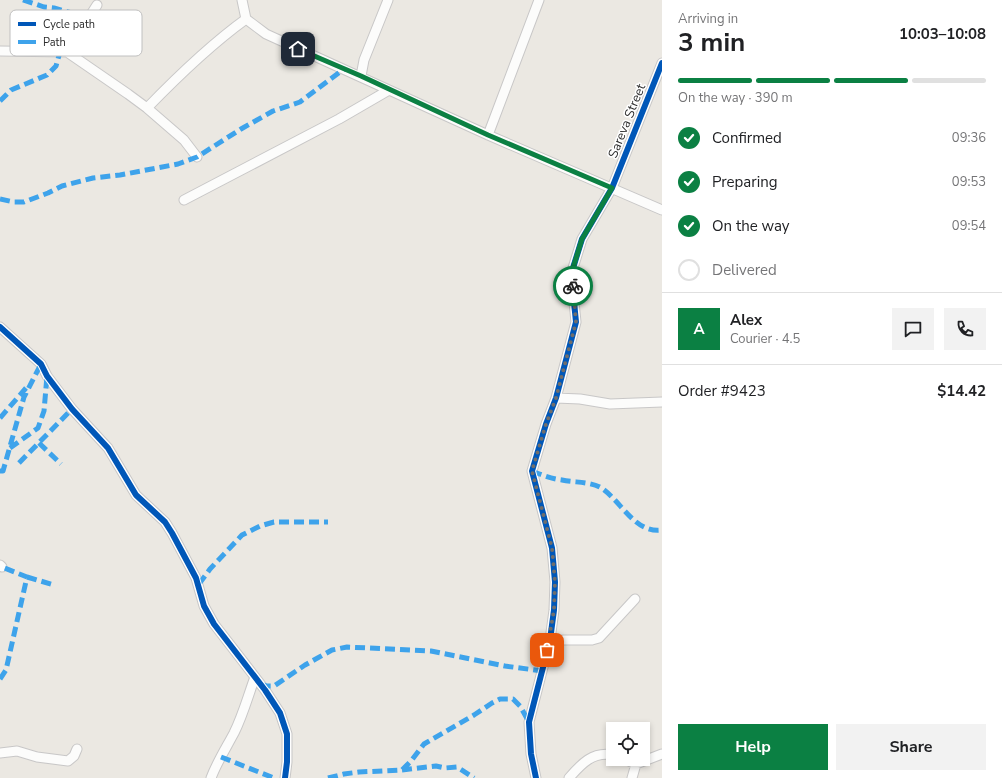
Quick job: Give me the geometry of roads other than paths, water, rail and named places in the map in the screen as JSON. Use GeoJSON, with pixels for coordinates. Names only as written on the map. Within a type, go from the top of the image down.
{"type":"FeatureCollection","features":[{"type":"Feature","properties":{"kind":"street"},"geometry":{"type":"LineString","coordinates":[[242,0],[246,19],[273,37],[488,135],[662,210]]}},
{"type":"Feature","properties":{"kind":"street"},"geometry":{"type":"LineString","coordinates":[[361,76],[364,60],[388,0]]}},
{"type":"Feature","properties":{"kind":"street"},"geometry":{"type":"LineString","coordinates":[[488,135],[539,0]]}},
{"type":"Feature","properties":{"kind":"street"},"geometry":{"type":"LineString","coordinates":[[94,10],[97,5]]}},
{"type":"Feature","properties":{"kind":"street"},"geometry":{"type":"LineString","coordinates":[[147,108],[196,59],[223,35],[246,19]]}},
{"type":"Feature","properties":{"kind":"street"},"geometry":{"type":"LineString","coordinates":[[73,56],[147,108],[184,140],[197,157]]}},
{"type":"Feature","properties":{"kind":"street","name":"Sareva Street"},"geometry":{"type":"LineString","coordinates":[[536,778],[529,722],[550,640],[554,610],[555,582],[552,548],[532,471],[546,424],[556,398],[576,322],[573,292],[573,268],[582,239],[612,188],[662,63]]}},
{"type":"Feature","properties":{"kind":"street"},"geometry":{"type":"LineString","coordinates":[[184,200],[339,119],[389,90]]}},
{"type":"Feature","properties":{"kind":"street"},"geometry":{"type":"LineString","coordinates":[[0,327],[41,364],[47,376],[72,410],[108,448],[136,495],[165,522],[194,572],[199,584],[204,606],[214,624],[266,690],[280,713],[287,734],[287,762],[285,778]]}},
{"type":"Feature","properties":{"kind":"street"},"geometry":{"type":"LineString","coordinates":[[556,398],[580,399],[610,404],[662,402]]}},
{"type":"Feature","properties":{"kind":"street"},"geometry":{"type":"LineString","coordinates":[[550,640],[592,640],[599,638],[635,599]]}},
{"type":"Feature","properties":{"kind":"street"},"geometry":{"type":"LineString","coordinates":[[211,778],[215,767],[234,732],[255,677]]}},
{"type":"Feature","properties":{"kind":"street"},"geometry":{"type":"LineString","coordinates":[[0,753],[17,751],[37,757],[68,761],[74,756],[77,749]]}},
{"type":"Feature","properties":{"kind":"street"},"geometry":{"type":"LineString","coordinates":[[568,778],[582,763],[595,756],[606,754]]}},
{"type":"Feature","properties":{"kind":"street"},"geometry":{"type":"LineString","coordinates":[[650,759],[662,754]]}},
{"type":"Feature","properties":{"kind":"street"},"geometry":{"type":"LineString","coordinates":[[632,778],[635,766]]}}]}
